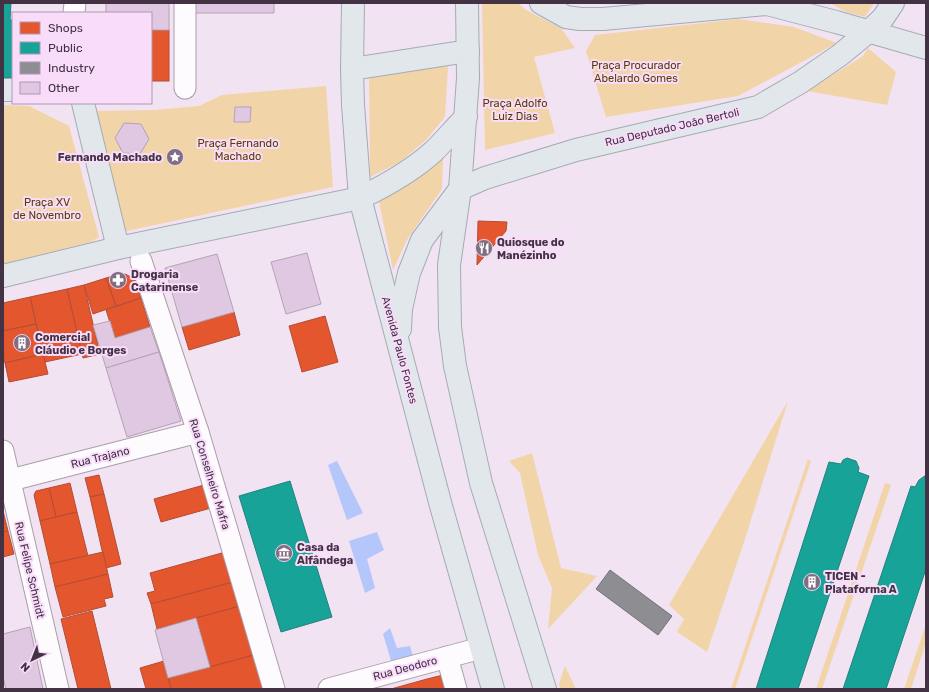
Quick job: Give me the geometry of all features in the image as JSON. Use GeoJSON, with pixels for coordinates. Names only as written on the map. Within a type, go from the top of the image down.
{"type":"FeatureCollection","features":[{"type":"Feature","properties":{"kind":"main road","name":"Avenida Paulo Fontes"},"geometry":{"type":"LineString","coordinates":[[353,3],[352,69],[360,198],[441,506],[493,689]]}},
{"type":"Feature","properties":{"kind":"main road"},"geometry":{"type":"LineString","coordinates":[[467,3],[468,51],[466,117],[460,189],[450,250],[450,327],[455,366],[481,483],[545,689]]}},
{"type":"Feature","properties":{"kind":"main road"},"geometry":{"type":"LineString","coordinates":[[541,3],[566,17],[580,19],[603,19],[767,4],[926,48]]}},
{"type":"Feature","properties":{"kind":"main road","name":"Rua Deputado João Bertoli"},"geometry":{"type":"LineString","coordinates":[[460,189],[485,178],[576,150],[758,107],[801,82],[840,55],[868,32],[882,18],[893,3]]}},
{"type":"Feature","properties":{"kind":"main road"},"geometry":{"type":"LineString","coordinates":[[352,69],[468,51]]}},
{"type":"Feature","properties":{"kind":"main road"},"geometry":{"type":"LineString","coordinates":[[83,104],[118,248]]}},
{"type":"Feature","properties":{"kind":"main road"},"geometry":{"type":"LineString","coordinates":[[3,276],[118,248],[360,198],[385,186],[408,171],[434,151],[466,117]]}},
{"type":"Feature","properties":{"kind":"main road"},"geometry":{"type":"LineString","coordinates":[[399,347],[401,309],[409,273],[422,240],[460,189]]}},
{"type":"Feature","properties":{"kind":"street"},"geometry":{"type":"LineString","coordinates":[[186,3],[186,88]]}},
{"type":"Feature","properties":{"kind":"street","name":"Rua Conselheiro Mafra"},"geometry":{"type":"LineString","coordinates":[[141,261],[198,432],[274,689]]}},
{"type":"Feature","properties":{"kind":"street","name":"Rua Trajano"},"geometry":{"type":"LineString","coordinates":[[6,481],[198,432]]}},
{"type":"Feature","properties":{"kind":"street","name":"Rua Felipe Schmidt"},"geometry":{"type":"LineString","coordinates":[[3,451],[6,481],[58,689]]}},
{"type":"Feature","properties":{"kind":"street","name":"Rua Deodoro"},"geometry":{"type":"LineString","coordinates":[[329,689],[481,648]]}},
{"type":"Feature","properties":{"kind":"street"},"geometry":{"type":"LineString","coordinates":[[446,657],[456,689]]}},
{"type":"Feature","properties":{"kind":"green space","name":"Praça Adolfo Luiz Dias"},"geometry":{"type":"Polygon","coordinates":[[[482,3],[518,3],[526,10],[561,28],[575,48],[534,57],[555,133],[485,150],[482,3]]]}},
{"type":"Feature","properties":{"kind":"green space"},"geometry":{"type":"Polygon","coordinates":[[[830,3],[874,3],[865,17],[846,12],[830,3]]]}},
{"type":"Feature","properties":{"kind":"green space","name":"Praça Procurador Abelardo Gomes"},"geometry":{"type":"Polygon","coordinates":[[[739,19],[794,27],[837,43],[738,96],[606,117],[586,51],[595,35],[739,19]]]}},
{"type":"Feature","properties":{"kind":"green space"},"geometry":{"type":"Polygon","coordinates":[[[868,48],[896,72],[887,105],[807,91],[863,56],[868,48]]]}},
{"type":"Feature","properties":{"kind":"green space"},"geometry":{"type":"Polygon","coordinates":[[[448,66],[445,117],[426,140],[400,162],[370,177],[369,76],[448,66]]]}},
{"type":"Feature","properties":{"kind":"green space","name":"Praça Fernando Machado"},"geometry":{"type":"Polygon","coordinates":[[[326,86],[333,187],[122,232],[94,111],[155,110],[199,106],[222,95],[326,86]]]}},
{"type":"Feature","properties":{"kind":"green space","name":"Praça XV de Novembro"},"geometry":{"type":"Polygon","coordinates":[[[3,105],[29,106],[69,126],[99,237],[91,242],[3,264],[3,105]]]}},
{"type":"Feature","properties":{"kind":"green space"},"geometry":{"type":"Polygon","coordinates":[[[443,158],[442,189],[408,238],[393,270],[379,202],[443,158]]]}},
{"type":"Feature","properties":{"kind":"green space"},"geometry":{"type":"Polygon","coordinates":[[[788,401],[745,539],[707,652],[677,632],[684,619],[669,605],[788,401]]]}},
{"type":"Feature","properties":{"kind":"green space"},"geometry":{"type":"Polygon","coordinates":[[[532,453],[561,568],[597,576],[548,629],[552,588],[538,555],[520,473],[509,461],[532,453]]]}},
{"type":"Feature","properties":{"kind":"green space"},"geometry":{"type":"Polygon","coordinates":[[[808,459],[811,461],[735,689],[731,689],[808,459]]]}},
{"type":"Feature","properties":{"kind":"green space"},"geometry":{"type":"Polygon","coordinates":[[[885,483],[891,485],[822,689],[816,689],[885,483]]]}},
{"type":"Feature","properties":{"kind":"green space"},"geometry":{"type":"Polygon","coordinates":[[[926,624],[926,642],[911,689],[904,689],[926,624]]]}},
{"type":"Feature","properties":{"kind":"green space"},"geometry":{"type":"Polygon","coordinates":[[[565,666],[576,689],[560,689],[559,684],[565,666]]]}},
{"type":"Feature","properties":{"kind":"water"},"geometry":{"type":"Polygon","coordinates":[[[337,461],[363,513],[347,520],[328,465],[337,461]]]}},
{"type":"Feature","properties":{"kind":"water"},"geometry":{"type":"Polygon","coordinates":[[[377,532],[384,550],[367,559],[375,588],[365,593],[349,541],[377,532]]]}},
{"type":"Feature","properties":{"kind":"water"},"geometry":{"type":"Polygon","coordinates":[[[390,628],[397,648],[410,646],[413,656],[392,664],[383,634],[390,628]]]}},
{"type":"Feature","properties":{"kind":"building: Shops"},"geometry":{"type":"Polygon","coordinates":[[[152,30],[169,30],[169,81],[152,81],[152,30]]]}},
{"type":"Feature","properties":{"kind":"building: Shops","name":"Quiosque do Manézinho"},"geometry":{"type":"Polygon","coordinates":[[[478,221],[507,222],[506,231],[477,265],[478,221]]]}},
{"type":"Feature","properties":{"kind":"building: Shops"},"geometry":{"type":"Polygon","coordinates":[[[125,274],[135,279],[141,298],[116,306],[106,278],[125,274]]]}},
{"type":"Feature","properties":{"kind":"building: Shops"},"geometry":{"type":"Polygon","coordinates":[[[106,278],[116,306],[93,314],[84,285],[106,278]]]}},
{"type":"Feature","properties":{"kind":"building: Shops"},"geometry":{"type":"Polygon","coordinates":[[[84,285],[100,354],[83,358],[67,289],[84,285]]]}},
{"type":"Feature","properties":{"kind":"building: Shops"},"geometry":{"type":"Polygon","coordinates":[[[67,289],[82,354],[45,362],[30,297],[67,289]]]}},
{"type":"Feature","properties":{"kind":"building: Shops"},"geometry":{"type":"Polygon","coordinates":[[[30,297],[36,324],[3,331],[3,303],[30,297]]]}},
{"type":"Feature","properties":{"kind":"building: Shops"},"geometry":{"type":"Polygon","coordinates":[[[141,298],[150,327],[115,338],[106,310],[141,298]]]}},
{"type":"Feature","properties":{"kind":"building: Shops"},"geometry":{"type":"Polygon","coordinates":[[[234,312],[240,335],[189,350],[182,327],[234,312]]]}},
{"type":"Feature","properties":{"kind":"building: Shops"},"geometry":{"type":"Polygon","coordinates":[[[325,316],[338,362],[302,372],[289,326],[325,316]]]}},
{"type":"Feature","properties":{"kind":"building: Shops","name":"Comercial Cláudio e Borges"},"geometry":{"type":"Polygon","coordinates":[[[36,324],[43,354],[5,363],[3,355],[3,331],[36,324]]]}},
{"type":"Feature","properties":{"kind":"building: Shops"},"geometry":{"type":"Polygon","coordinates":[[[43,354],[48,374],[9,382],[5,363],[43,354]]]}},
{"type":"Feature","properties":{"kind":"building: Shops"},"geometry":{"type":"Polygon","coordinates":[[[99,475],[104,494],[90,497],[85,478],[99,475]]]}},
{"type":"Feature","properties":{"kind":"building: Shops"},"geometry":{"type":"Polygon","coordinates":[[[70,483],[77,512],[56,517],[49,488],[70,483]]]}},
{"type":"Feature","properties":{"kind":"building: Shops"},"geometry":{"type":"Polygon","coordinates":[[[204,485],[211,508],[161,522],[154,499],[204,485]]]}},
{"type":"Feature","properties":{"kind":"building: Shops"},"geometry":{"type":"Polygon","coordinates":[[[49,488],[56,517],[40,521],[34,495],[36,491],[49,488]]]}},
{"type":"Feature","properties":{"kind":"building: Shops"},"geometry":{"type":"Polygon","coordinates":[[[104,494],[121,564],[106,568],[90,497],[104,494]]]}},
{"type":"Feature","properties":{"kind":"building: Shops"},"geometry":{"type":"Polygon","coordinates":[[[3,511],[8,531],[3,532],[3,511]]]}},
{"type":"Feature","properties":{"kind":"building: Shops"},"geometry":{"type":"Polygon","coordinates":[[[77,512],[88,556],[50,564],[40,521],[77,512]]]}},
{"type":"Feature","properties":{"kind":"building: Shops"},"geometry":{"type":"Polygon","coordinates":[[[8,531],[14,554],[3,557],[3,532],[8,531]]]}},
{"type":"Feature","properties":{"kind":"building: Shops"},"geometry":{"type":"Polygon","coordinates":[[[229,551],[237,581],[151,604],[147,593],[155,591],[150,573],[229,551]]]}},
{"type":"Feature","properties":{"kind":"building: Shops"},"geometry":{"type":"Polygon","coordinates":[[[103,552],[108,574],[55,587],[50,564],[103,552]]]}},
{"type":"Feature","properties":{"kind":"building: Shops"},"geometry":{"type":"Polygon","coordinates":[[[108,574],[113,597],[104,599],[106,606],[63,617],[55,587],[108,574]]]}},
{"type":"Feature","properties":{"kind":"building: Shops"},"geometry":{"type":"Polygon","coordinates":[[[237,581],[244,605],[157,629],[151,604],[237,581]]]}},
{"type":"Feature","properties":{"kind":"building: Shops"},"geometry":{"type":"Polygon","coordinates":[[[244,605],[258,654],[210,667],[196,618],[244,605]]]}},
{"type":"Feature","properties":{"kind":"building: Shops"},"geometry":{"type":"Polygon","coordinates":[[[92,611],[111,689],[78,689],[61,619],[92,611]]]}},
{"type":"Feature","properties":{"kind":"building: Shops"},"geometry":{"type":"Polygon","coordinates":[[[258,654],[267,689],[171,689],[168,678],[258,654]]]}},
{"type":"Feature","properties":{"kind":"building: Shops"},"geometry":{"type":"Polygon","coordinates":[[[164,661],[171,689],[146,689],[140,668],[164,661]]]}},
{"type":"Feature","properties":{"kind":"building: Shops"},"geometry":{"type":"Polygon","coordinates":[[[447,674],[452,689],[391,689],[427,679],[447,674]]]}},
{"type":"Feature","properties":{"kind":"building: Public"},"geometry":{"type":"Polygon","coordinates":[[[3,3],[11,3],[10,20],[12,20],[12,78],[3,78],[3,3]]]}},
{"type":"Feature","properties":{"kind":"building: Public","name":"TICEN - Plataforma A"},"geometry":{"type":"Polygon","coordinates":[[[847,458],[856,461],[859,468],[858,472],[869,476],[798,689],[756,689],[829,462],[841,464],[843,460],[847,458]]]}},
{"type":"Feature","properties":{"kind":"building: Public"},"geometry":{"type":"Polygon","coordinates":[[[926,475],[926,569],[886,689],[843,689],[911,486],[915,487],[919,480],[926,475]]]}},
{"type":"Feature","properties":{"kind":"building: Public","name":"Casa da Alfândega"},"geometry":{"type":"Polygon","coordinates":[[[290,481],[332,617],[281,632],[239,496],[290,481]]]}},
{"type":"Feature","properties":{"kind":"building: Industry"},"geometry":{"type":"Polygon","coordinates":[[[610,570],[672,616],[658,635],[596,589],[610,570]]]}},
{"type":"Feature","properties":{"kind":"building: Other"},"geometry":{"type":"Polygon","coordinates":[[[106,3],[169,3],[169,30],[152,30],[152,12],[106,12],[106,3]]]}},
{"type":"Feature","properties":{"kind":"building: Other"},"geometry":{"type":"Polygon","coordinates":[[[194,3],[274,3],[274,13],[195,13],[194,3]]]}},
{"type":"Feature","properties":{"kind":"building: Other"},"geometry":{"type":"Polygon","coordinates":[[[235,107],[251,107],[250,122],[234,122],[235,107]]]}},
{"type":"Feature","properties":{"kind":"building: Other"},"geometry":{"type":"Polygon","coordinates":[[[124,123],[141,124],[149,139],[140,154],[123,153],[115,138],[124,123]]]}},
{"type":"Feature","properties":{"kind":"building: Other"},"geometry":{"type":"Polygon","coordinates":[[[307,253],[321,304],[286,314],[271,262],[307,253]]]}},
{"type":"Feature","properties":{"kind":"building: Other"},"geometry":{"type":"Polygon","coordinates":[[[217,254],[234,312],[182,327],[165,268],[217,254]]]}},
{"type":"Feature","properties":{"kind":"building: Other"},"geometry":{"type":"Polygon","coordinates":[[[110,321],[115,338],[150,327],[159,352],[106,368],[93,325],[110,321]]]}},
{"type":"Feature","properties":{"kind":"building: Other"},"geometry":{"type":"Polygon","coordinates":[[[159,352],[181,421],[127,437],[106,368],[159,352]]]}},
{"type":"Feature","properties":{"kind":"building: Other"},"geometry":{"type":"Polygon","coordinates":[[[196,618],[210,667],[168,678],[155,630],[196,618]]]}},
{"type":"Feature","properties":{"kind":"building: Other"},"geometry":{"type":"Polygon","coordinates":[[[30,627],[43,689],[6,689],[3,677],[3,634],[30,627]]]}},
{"type":"Feature","properties":{"kind":"place","name":"Fernando Machado"},"geometry":{"type":"Point","coordinates":[175,157]}},
{"type":"Feature","properties":{"kind":"place","name":"Quiosque do Manézinho"},"geometry":{"type":"Point","coordinates":[484,248]}},
{"type":"Feature","properties":{"kind":"place","name":"Drogaria Catarinense"},"geometry":{"type":"Point","coordinates":[118,280]}},
{"type":"Feature","properties":{"kind":"place","name":"Comercial Cláudio e Borges"},"geometry":{"type":"Point","coordinates":[22,343]}},
{"type":"Feature","properties":{"kind":"place","name":"Casa da Alfândega"},"geometry":{"type":"Point","coordinates":[284,553]}},
{"type":"Feature","properties":{"kind":"place","name":"TICEN - Plataforma A"},"geometry":{"type":"Point","coordinates":[812,582]}}]}
